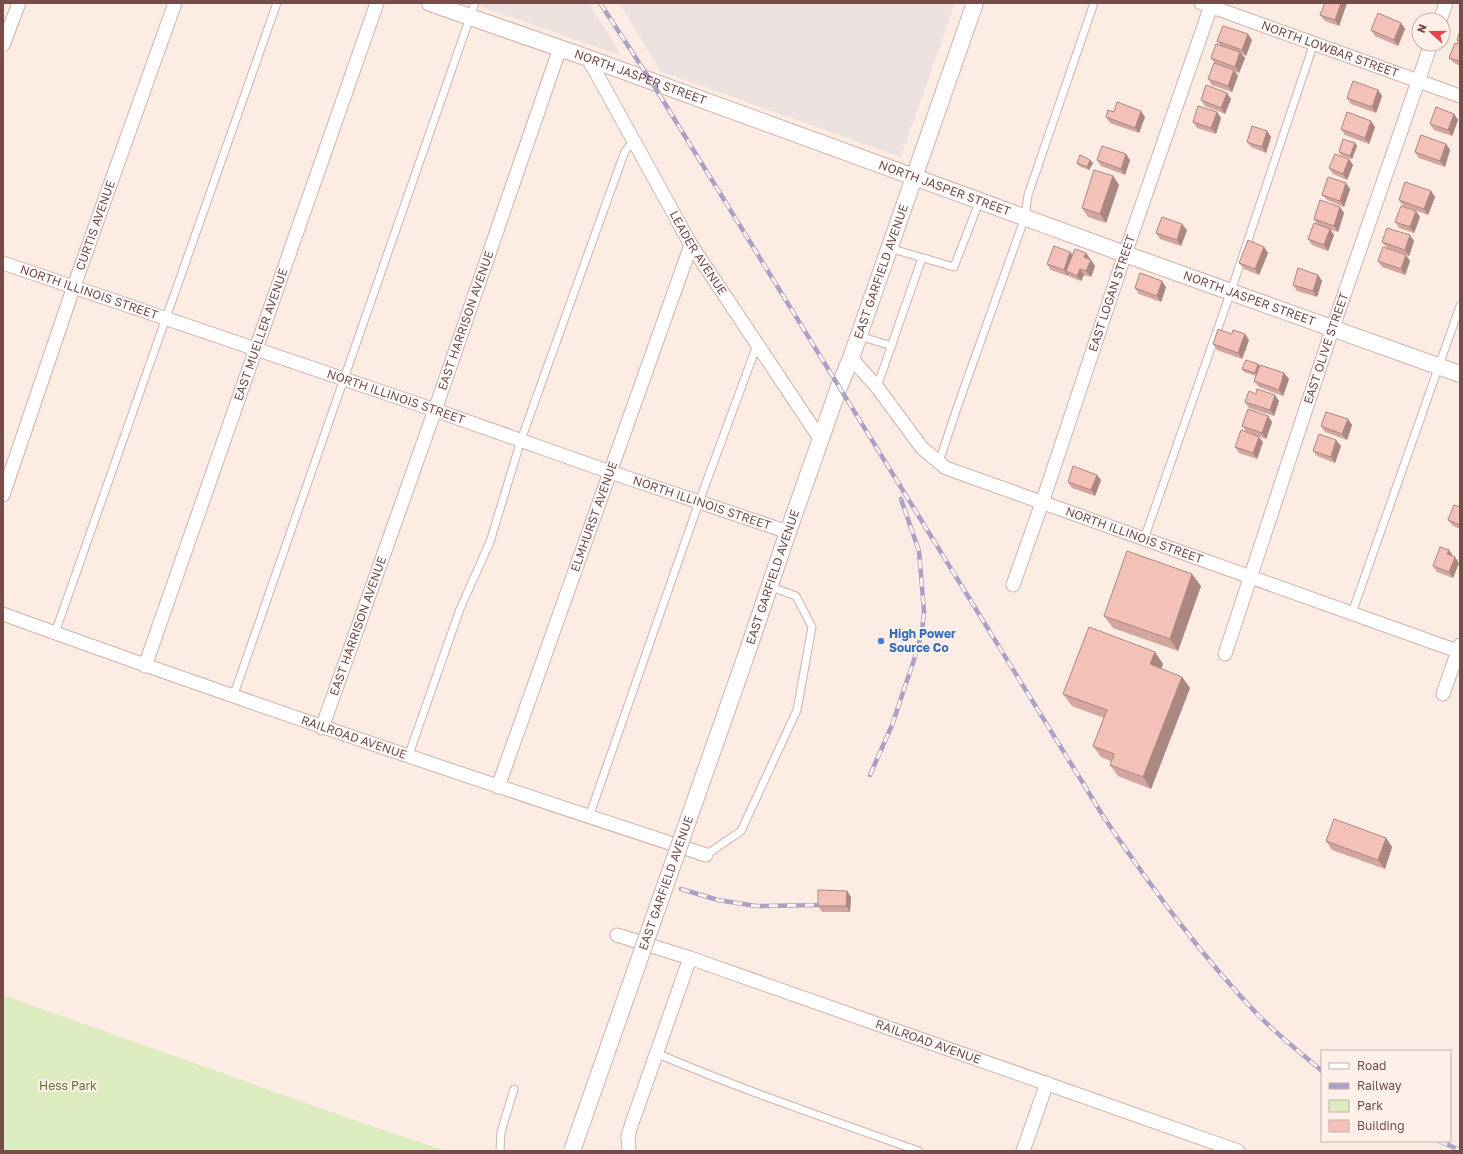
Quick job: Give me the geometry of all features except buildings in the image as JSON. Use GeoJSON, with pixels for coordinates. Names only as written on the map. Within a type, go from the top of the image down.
{"type":"FeatureCollection","features":[{"type":"Feature","properties":{"kind":"street"},"geometry":{"type":"LineString","coordinates":[[4,39],[19,3]]}},
{"type":"Feature","properties":{"kind":"street","name":"CURTIS AVENUE"},"geometry":{"type":"LineString","coordinates":[[3,495],[74,286],[175,3]]}},
{"type":"Feature","properties":{"kind":"street","name":"EAST MUELLER AVENUE"},"geometry":{"type":"LineString","coordinates":[[145,666],[377,3]]}},
{"type":"Feature","properties":{"kind":"street","name":"NORTH JASPER STREET"},"geometry":{"type":"LineString","coordinates":[[430,3],[472,10],[560,48],[1125,254],[1333,327],[1460,374]]}},
{"type":"Feature","properties":{"kind":"street","name":"EAST GARFIELD AVENUE"},"geometry":{"type":"LineString","coordinates":[[572,1151],[748,650],[769,586],[839,387],[859,336],[975,3]]}},
{"type":"Feature","properties":{"kind":"street","name":"NORTH LOWBAR STREET"},"geometry":{"type":"LineString","coordinates":[[1208,4],[1460,96]]}},
{"type":"Feature","properties":{"kind":"street","name":"EAST LOGAN STREET"},"geometry":{"type":"LineString","coordinates":[[1013,585],[1042,503],[1208,4]]}},
{"type":"Feature","properties":{"kind":"street","name":"EAST HARRISON AVENUE"},"geometry":{"type":"LineString","coordinates":[[322,728],[435,410],[560,48]]}},
{"type":"Feature","properties":{"kind":"street","name":"EAST OLIVE STREET"},"geometry":{"type":"LineString","coordinates":[[1225,654],[1333,327],[1428,52]]}},
{"type":"Feature","properties":{"kind":"street","name":"LEADER AVENUE"},"geometry":{"type":"LineString","coordinates":[[588,58],[690,245],[821,440]]}},
{"type":"Feature","properties":{"kind":"street","name":"ELMHURST AVENUE"},"geometry":{"type":"LineString","coordinates":[[498,787],[690,245]]}},
{"type":"Feature","properties":{"kind":"street","name":"NORTH ILLINOIS STREET"},"geometry":{"type":"LineString","coordinates":[[3,263],[165,317],[610,472],[788,532]]}},
{"type":"Feature","properties":{"kind":"street","name":"NORTH ILLINOIS STREET"},"geometry":{"type":"LineString","coordinates":[[851,358],[877,387],[922,448],[946,468],[1352,613],[1459,649]]}},
{"type":"Feature","properties":{"kind":"street","name":"RAILROAD AVENUE"},"geometry":{"type":"LineString","coordinates":[[3,614],[322,728],[706,855]]}},
{"type":"Feature","properties":{"kind":"street"},"geometry":{"type":"LineString","coordinates":[[1443,694],[1459,649]]}},
{"type":"Feature","properties":{"kind":"street","name":"RAILROAD AVENUE"},"geometry":{"type":"LineString","coordinates":[[617,935],[690,958],[1238,1151]]}},
{"type":"Feature","properties":{"kind":"street"},"geometry":{"type":"LineString","coordinates":[[628,1151],[628,1136],[690,958]]}},
{"type":"Feature","properties":{"kind":"street"},"geometry":{"type":"LineString","coordinates":[[1023,1151],[1047,1083]]}},
{"type":"Feature","properties":{"kind":"lane"},"geometry":{"type":"LineString","coordinates":[[55,633],[165,317],[277,3]]}},
{"type":"Feature","properties":{"kind":"lane"},"geometry":{"type":"LineString","coordinates":[[939,462],[1025,217],[1028,195],[1094,3]]}},
{"type":"Feature","properties":{"kind":"lane"},"geometry":{"type":"LineString","coordinates":[[233,697],[472,10]]}},
{"type":"Feature","properties":{"kind":"lane"},"geometry":{"type":"LineString","coordinates":[[1144,539],[1231,291],[1314,43]]}},
{"type":"Feature","properties":{"kind":"lane"},"geometry":{"type":"LineString","coordinates":[[408,757],[460,609],[490,542],[521,440],[625,151],[634,141]]}},
{"type":"Feature","properties":{"kind":"lane"},"geometry":{"type":"LineString","coordinates":[[889,248],[954,267],[980,200]]}},
{"type":"Feature","properties":{"kind":"lane"},"geometry":{"type":"LineString","coordinates":[[877,387],[922,258]]}},
{"type":"Feature","properties":{"kind":"lane"},"geometry":{"type":"LineString","coordinates":[[1352,613],[1460,306]]}},
{"type":"Feature","properties":{"kind":"lane"},"geometry":{"type":"LineString","coordinates":[[859,336],[892,346]]}},
{"type":"Feature","properties":{"kind":"lane"},"geometry":{"type":"LineString","coordinates":[[589,817],[757,345]]}},
{"type":"Feature","properties":{"kind":"lane"},"geometry":{"type":"LineString","coordinates":[[706,855],[741,831],[796,710],[812,627],[796,596],[769,586]]}},
{"type":"Feature","properties":{"kind":"lane"},"geometry":{"type":"LineString","coordinates":[[656,1053],[697,1070],[919,1151]]}},
{"type":"Feature","properties":{"kind":"lane"},"geometry":{"type":"LineString","coordinates":[[500,1151],[501,1132],[514,1089]]}},
{"type":"Feature","properties":{"kind":"shaded area"},"geometry":{"type":"Polygon","coordinates":[[[472,3],[589,3],[622,56],[472,3]]]}},
{"type":"Feature","properties":{"kind":"shaded area"},"geometry":{"type":"Polygon","coordinates":[[[619,3],[955,3],[901,157],[660,71],[619,3]]]}},
{"type":"Feature","properties":{"kind":"green space","name":"Hess Park"},"geometry":{"type":"Polygon","coordinates":[[[3,995],[354,1120],[446,1151],[3,1151],[3,995]]]}},
{"type":"Feature","properties":{"kind":"railway"},"geometry":{"type":"LineString","coordinates":[[600,3],[651,81],[1105,819],[1159,896],[1218,970],[1267,1024],[1321,1070]]}},
{"type":"Feature","properties":{"kind":"railway"},"geometry":{"type":"LineString","coordinates":[[870,775],[892,725],[922,632],[924,611],[919,551],[901,499]]}},
{"type":"Feature","properties":{"kind":"railway"},"geometry":{"type":"LineString","coordinates":[[681,889],[718,900],[756,906],[822,905]]}},
{"type":"Feature","properties":{"kind":"railway"},"geometry":{"type":"LineString","coordinates":[[1441,1142],[1460,1150]]}},
{"type":"Feature","properties":{"kind":"place","name":"High Power Source Co"},"geometry":{"type":"Point","coordinates":[881,641]}}]}
